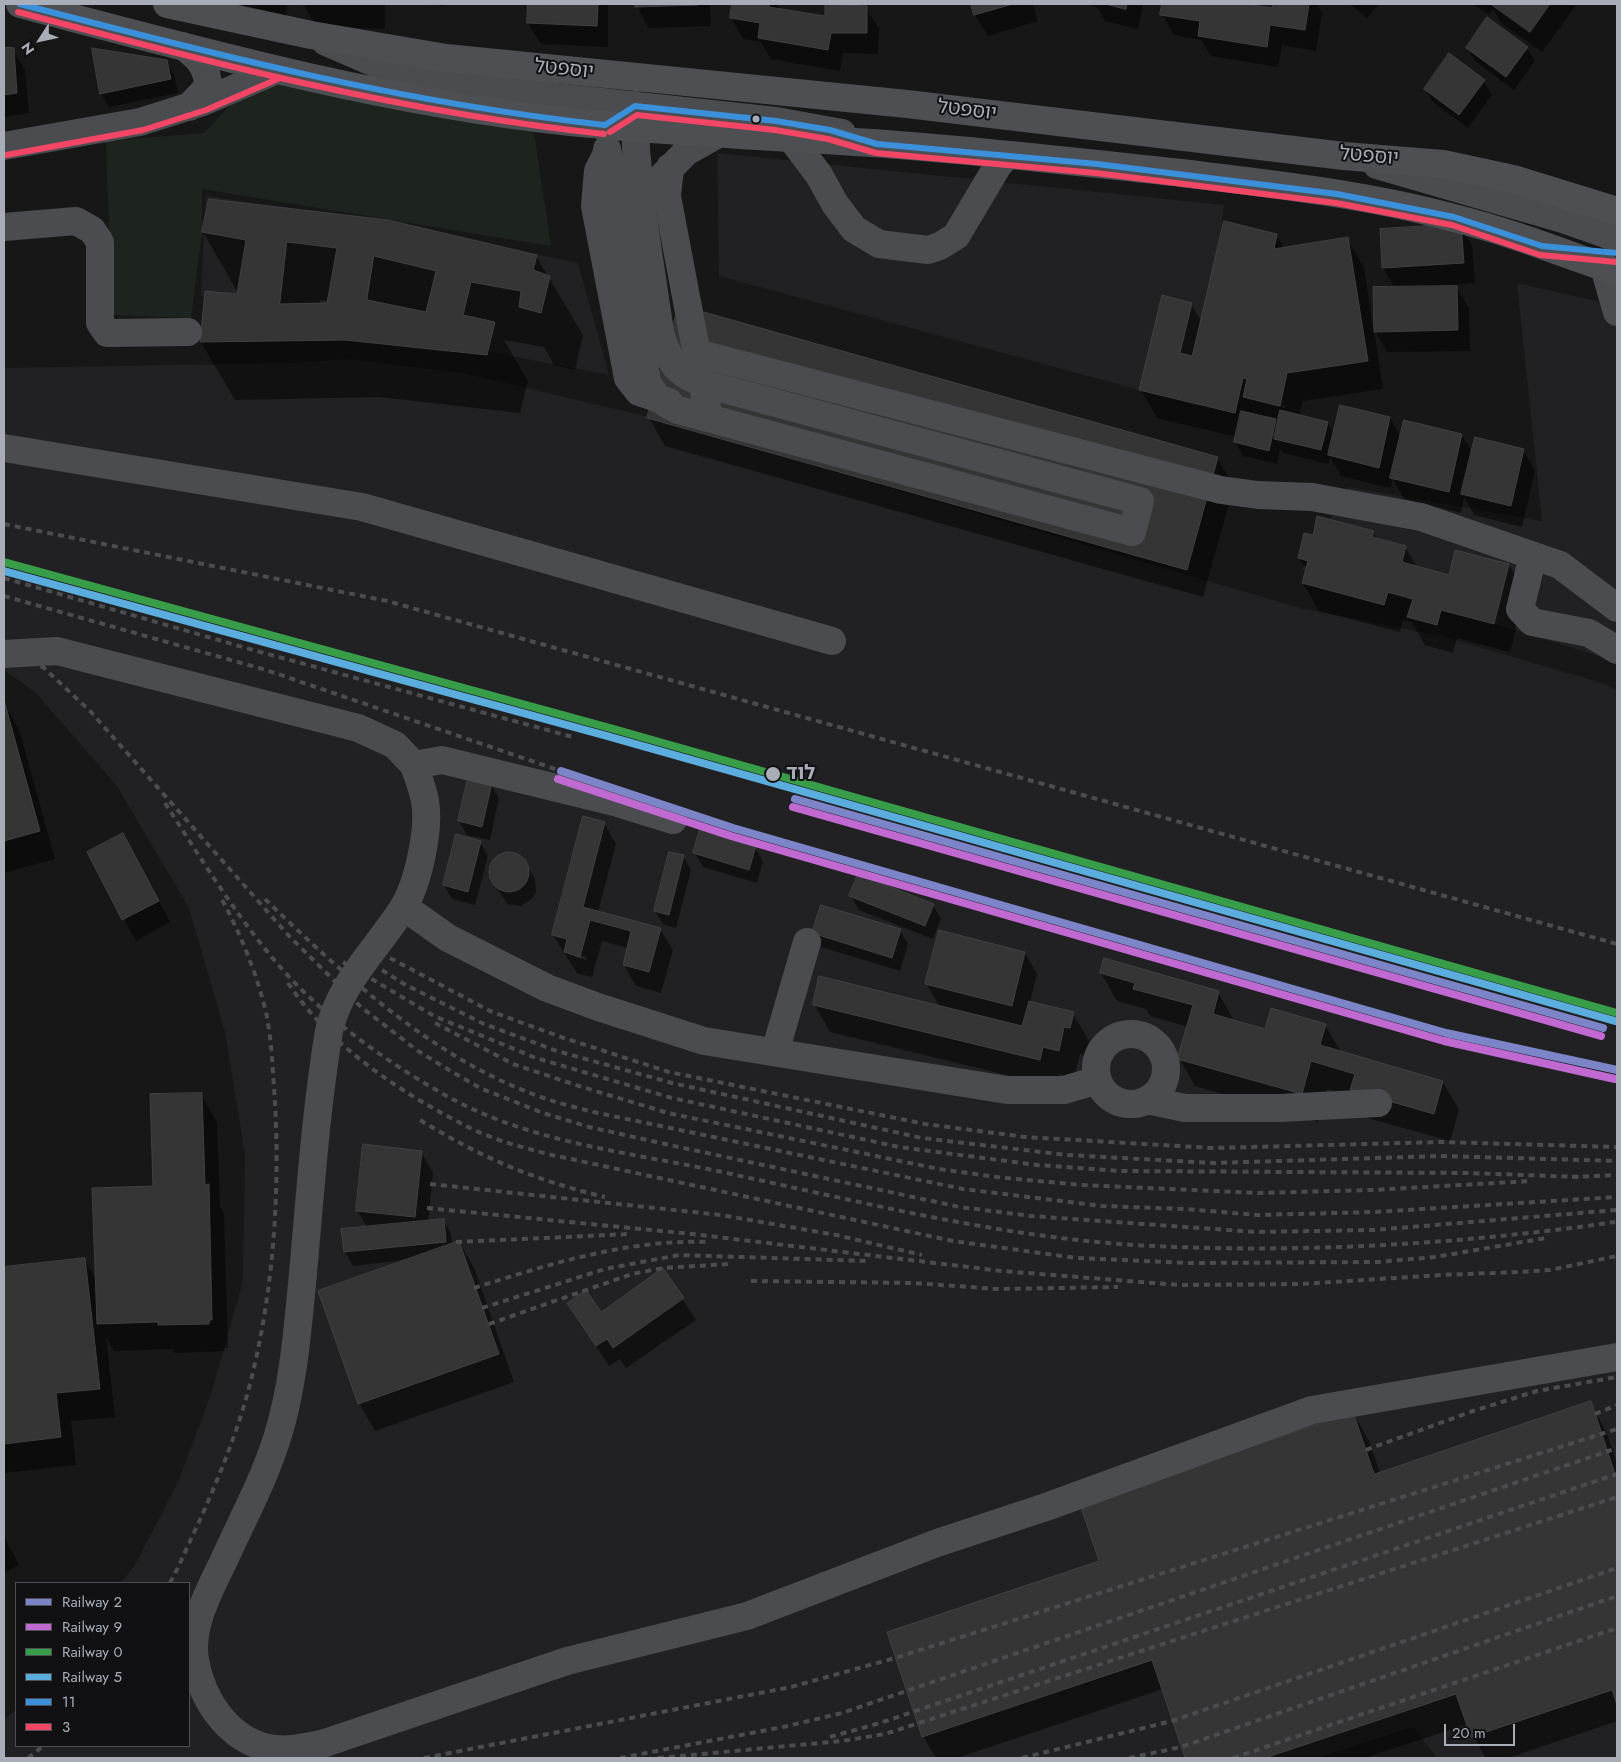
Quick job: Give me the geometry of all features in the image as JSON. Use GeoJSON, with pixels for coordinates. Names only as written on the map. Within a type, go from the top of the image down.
{"type":"FeatureCollection","features":[{"type":"Feature","properties":{"kind":"main road","name":"יוספטל"},"geometry":{"type":"LineString","coordinates":[[20,4],[277,70],[459,108],[605,114],[635,117],[716,135],[877,144],[1116,166],[1337,194],[1454,218],[1542,246],[1613,264]]}},
{"type":"Feature","properties":{"kind":"main road","name":"יוספטל"},"geometry":{"type":"LineString","coordinates":[[167,4],[311,35],[446,58],[907,104],[1344,156],[1443,164],[1479,171],[1617,211]]}},
{"type":"Feature","properties":{"kind":"street"},"geometry":{"type":"LineString","coordinates":[[311,35],[379,65],[424,78],[605,114]]}},
{"type":"Feature","properties":{"kind":"street"},"geometry":{"type":"LineString","coordinates":[[183,46],[203,65],[208,77],[208,87],[189,107]]}},
{"type":"Feature","properties":{"kind":"street"},"geometry":{"type":"LineString","coordinates":[[4,146],[140,122],[189,107],[277,70]]}},
{"type":"Feature","properties":{"kind":"street"},"geometry":{"type":"LineString","coordinates":[[636,77],[605,114],[607,153],[632,213],[665,349],[672,364],[680,373],[709,385],[1140,501],[1132,532],[678,410],[664,404],[654,395],[647,382],[632,213],[636,77]]}},
{"type":"Feature","properties":{"kind":"street"},"geometry":{"type":"LineString","coordinates":[[635,117],[799,124],[830,130],[877,144]]}},
{"type":"Feature","properties":{"kind":"street"},"geometry":{"type":"LineString","coordinates":[[632,213],[670,167],[696,145],[716,135]]}},
{"type":"Feature","properties":{"kind":"street"},"geometry":{"type":"LineString","coordinates":[[791,138],[819,175],[834,204],[854,229],[879,244],[928,250],[940,246],[956,236],[997,167],[1006,156]]}},
{"type":"Feature","properties":{"kind":"street"},"geometry":{"type":"LineString","coordinates":[[607,153],[598,171],[595,206],[628,378],[633,386],[645,395],[1123,523],[1136,468]]}},
{"type":"Feature","properties":{"kind":"street"},"geometry":{"type":"LineString","coordinates":[[1344,156],[1563,219],[1617,238]]}},
{"type":"Feature","properties":{"kind":"street"},"geometry":{"type":"LineString","coordinates":[[670,167],[666,196],[708,413]]}},
{"type":"Feature","properties":{"kind":"street"},"geometry":{"type":"LineString","coordinates":[[4,227],[76,221],[92,230],[100,242],[100,323],[107,333],[188,332]]}},
{"type":"Feature","properties":{"kind":"street"},"geometry":{"type":"LineString","coordinates":[[1613,264],[1617,312]]}},
{"type":"Feature","properties":{"kind":"street"},"geometry":{"type":"LineString","coordinates":[[697,352],[1221,490],[1258,495],[1312,497],[1421,516],[1560,565],[1617,608]]}},
{"type":"Feature","properties":{"kind":"street"},"geometry":{"type":"LineString","coordinates":[[4,448],[362,507],[832,641]]}},
{"type":"Feature","properties":{"kind":"street"},"geometry":{"type":"LineString","coordinates":[[1533,556],[1520,609],[1532,622],[1589,633],[1617,650]]}},
{"type":"Feature","properties":{"kind":"street"},"geometry":{"type":"LineString","coordinates":[[4,654],[57,651],[358,728],[395,745],[414,765],[426,803],[418,874],[404,907],[355,971],[332,1018],[320,1082],[296,1347],[287,1403],[264,1472],[207,1597],[198,1625],[195,1658],[208,1699],[222,1721],[243,1739],[269,1748],[295,1749],[325,1743],[567,1661],[747,1616],[936,1543],[1046,1507],[1312,1410],[1617,1357]]}},
{"type":"Feature","properties":{"kind":"street"},"geometry":{"type":"LineString","coordinates":[[414,765],[442,760],[618,803],[673,820]]}},
{"type":"Feature","properties":{"kind":"street"},"geometry":{"type":"LineString","coordinates":[[404,907],[448,938],[547,988],[598,1007],[704,1041],[1007,1090],[1064,1090],[1098,1080]]}},
{"type":"Feature","properties":{"kind":"street"},"geometry":{"type":"LineString","coordinates":[[775,1052],[807,942]]}},
{"type":"Feature","properties":{"kind":"street"},"geometry":{"type":"LineString","coordinates":[[1134,1034],[1145,1037],[1161,1051],[1165,1062],[1166,1075],[1162,1086],[1147,1100],[1135,1104],[1123,1103],[1107,1094],[1098,1080],[1096,1068],[1098,1056],[1104,1046],[1121,1035],[1134,1034]]}},
{"type":"Feature","properties":{"kind":"street"},"geometry":{"type":"LineString","coordinates":[[1147,1100],[1185,1108],[1280,1108],[1378,1104]]}},
{"type":"Feature","properties":{"kind":"shaded area"},"geometry":{"type":"Polygon","coordinates":[[[266,81],[533,126],[551,246],[202,189],[202,233],[191,318],[112,315],[106,141],[204,133],[235,100],[266,81]]]}},
{"type":"Feature","properties":{"kind":"shaded area"},"geometry":{"type":"Polygon","coordinates":[[[717,153],[1224,205],[1199,406],[719,276],[717,153]]]}},
{"type":"Feature","properties":{"kind":"shaded area"},"geometry":{"type":"Polygon","coordinates":[[[206,196],[389,223],[578,263],[609,375],[201,296],[206,196]]]}},
{"type":"Feature","properties":{"kind":"shaded area"},"geometry":{"type":"Polygon","coordinates":[[[1517,283],[1617,306],[1617,662],[1519,631],[1302,570],[1348,487],[1542,521],[1517,283]]]}},
{"type":"Feature","properties":{"kind":"shaded area"},"geometry":{"type":"Polygon","coordinates":[[[349,359],[463,373],[645,416],[1300,608],[1442,636],[1602,683],[1617,690],[1617,1758],[1437,1758],[1413,1727],[1317,1758],[4,1758],[4,1720],[15,1710],[15,1747],[190,1747],[190,1582],[122,1582],[135,1565],[179,1480],[211,1394],[243,1281],[245,1155],[225,1032],[189,908],[117,786],[35,692],[4,670],[4,368],[290,363],[349,359]]]}},
{"type":"Feature","properties":{"kind":"building"},"geometry":{"type":"Polygon","coordinates":[[[528,4],[598,4],[597,26],[527,23],[528,4]]]}},
{"type":"Feature","properties":{"kind":"building"},"geometry":{"type":"Polygon","coordinates":[[[635,4],[699,4],[699,5],[635,7],[635,4]]]}},
{"type":"Feature","properties":{"kind":"building"},"geometry":{"type":"Polygon","coordinates":[[[732,4],[769,4],[769,7],[825,16],[825,4],[867,6],[867,33],[831,33],[828,50],[758,38],[760,23],[730,18],[732,4]]]}},
{"type":"Feature","properties":{"kind":"building"},"geometry":{"type":"Polygon","coordinates":[[[971,4],[1013,4],[974,15],[971,4]]]}},
{"type":"Feature","properties":{"kind":"building"},"geometry":{"type":"Polygon","coordinates":[[[1106,4],[1127,4],[1126,9],[1106,4]]]}},
{"type":"Feature","properties":{"kind":"building"},"geometry":{"type":"Polygon","coordinates":[[[1162,4],[1244,4],[1272,8],[1273,4],[1309,4],[1305,30],[1270,25],[1267,47],[1198,36],[1200,21],[1160,15],[1162,4]]]}},
{"type":"Feature","properties":{"kind":"building"},"geometry":{"type":"Polygon","coordinates":[[[1491,4],[1550,4],[1530,32],[1491,4]]]}},
{"type":"Feature","properties":{"kind":"building"},"geometry":{"type":"Polygon","coordinates":[[[1487,17],[1528,47],[1506,77],[1466,48],[1487,17]]]}},
{"type":"Feature","properties":{"kind":"building"},"geometry":{"type":"Polygon","coordinates":[[[4,47],[14,48],[17,93],[4,95],[4,47]]]}},
{"type":"Feature","properties":{"kind":"building"},"geometry":{"type":"Polygon","coordinates":[[[92,48],[167,60],[171,79],[100,94],[92,48]]]}},
{"type":"Feature","properties":{"kind":"building"},"geometry":{"type":"Polygon","coordinates":[[[1449,53],[1485,80],[1459,115],[1424,89],[1449,53]]]}},
{"type":"Feature","properties":{"kind":"building"},"geometry":{"type":"Polygon","coordinates":[[[209,199],[388,220],[537,255],[533,270],[550,276],[541,313],[519,307],[521,291],[471,282],[463,315],[495,322],[487,355],[345,340],[200,342],[205,291],[237,294],[246,240],[202,232],[209,199]],[[287,242],[280,304],[327,303],[337,248],[287,242]],[[374,256],[367,300],[426,312],[436,271],[374,256]]]}},
{"type":"Feature","properties":{"kind":"building"},"geometry":{"type":"Polygon","coordinates":[[[1224,221],[1277,234],[1274,249],[1348,237],[1368,361],[1287,373],[1280,406],[1243,397],[1247,379],[1243,378],[1235,413],[1139,390],[1162,295],[1192,303],[1180,353],[1192,356],[1224,221]]]}},
{"type":"Feature","properties":{"kind":"building"},"geometry":{"type":"Polygon","coordinates":[[[1461,224],[1464,263],[1382,268],[1380,229],[1461,224]]]}},
{"type":"Feature","properties":{"kind":"building"},"geometry":{"type":"Polygon","coordinates":[[[1457,286],[1458,330],[1374,332],[1373,287],[1457,286]]]}},
{"type":"Feature","properties":{"kind":"building"},"geometry":{"type":"Polygon","coordinates":[[[679,305],[1218,457],[1187,570],[647,418],[679,305]]]}},
{"type":"Feature","properties":{"kind":"building"},"geometry":{"type":"Polygon","coordinates":[[[1340,405],[1390,417],[1379,468],[1328,455],[1340,405]]]}},
{"type":"Feature","properties":{"kind":"building"},"geometry":{"type":"Polygon","coordinates":[[[1280,410],[1328,422],[1321,450],[1274,439],[1280,410]]]}},
{"type":"Feature","properties":{"kind":"building"},"geometry":{"type":"Polygon","coordinates":[[[1241,411],[1276,419],[1269,451],[1234,442],[1241,411]]]}},
{"type":"Feature","properties":{"kind":"building"},"geometry":{"type":"Polygon","coordinates":[[[1404,420],[1462,434],[1449,492],[1390,478],[1404,420]]]}},
{"type":"Feature","properties":{"kind":"building"},"geometry":{"type":"Polygon","coordinates":[[[1475,437],[1524,449],[1511,506],[1461,494],[1475,437]]]}},
{"type":"Feature","properties":{"kind":"building"},"geometry":{"type":"Polygon","coordinates":[[[1317,516],[1374,531],[1372,537],[1406,546],[1402,562],[1449,575],[1455,550],[1509,564],[1494,624],[1441,610],[1437,625],[1407,617],[1413,599],[1388,592],[1384,605],[1302,583],[1308,561],[1298,558],[1304,533],[1313,535],[1317,516]]]}},
{"type":"Feature","properties":{"kind":"building"},"geometry":{"type":"Polygon","coordinates":[[[4,700],[40,831],[4,841],[4,700]]]}},
{"type":"Feature","properties":{"kind":"building"},"geometry":{"type":"Polygon","coordinates":[[[468,778],[492,783],[482,827],[458,821],[468,778]]]}},
{"type":"Feature","properties":{"kind":"building"},"geometry":{"type":"Polygon","coordinates":[[[583,816],[605,822],[583,907],[661,928],[649,972],[623,965],[631,931],[590,920],[580,957],[564,952],[567,939],[552,935],[583,816]]]}},
{"type":"Feature","properties":{"kind":"building"},"geometry":{"type":"Polygon","coordinates":[[[700,829],[756,846],[749,870],[693,853],[700,829]]]}},
{"type":"Feature","properties":{"kind":"building"},"geometry":{"type":"Polygon","coordinates":[[[123,833],[159,901],[122,920],[87,852],[123,833]]]}},
{"type":"Feature","properties":{"kind":"building"},"geometry":{"type":"Polygon","coordinates":[[[456,834],[481,841],[468,892],[443,885],[456,834]]]}},
{"type":"Feature","properties":{"kind":"building"},"geometry":{"type":"Polygon","coordinates":[[[513,852],[520,855],[526,861],[529,872],[528,880],[520,889],[513,892],[505,892],[498,889],[490,880],[489,868],[492,861],[501,853],[513,852]]]}},
{"type":"Feature","properties":{"kind":"building"},"geometry":{"type":"Polygon","coordinates":[[[669,852],[684,855],[669,915],[654,911],[669,852]]]}},
{"type":"Feature","properties":{"kind":"building"},"geometry":{"type":"Polygon","coordinates":[[[858,874],[934,904],[925,926],[849,896],[858,874]]]}},
{"type":"Feature","properties":{"kind":"building"},"geometry":{"type":"Polygon","coordinates":[[[821,905],[901,929],[892,958],[812,933],[821,905]]]}},
{"type":"Feature","properties":{"kind":"building"},"geometry":{"type":"Polygon","coordinates":[[[939,930],[1025,952],[1012,1006],[925,984],[939,930]]]}},
{"type":"Feature","properties":{"kind":"building"},"geometry":{"type":"Polygon","coordinates":[[[1104,958],[1219,991],[1213,1014],[1265,1029],[1271,1008],[1326,1024],[1320,1045],[1443,1081],[1434,1114],[1350,1090],[1355,1074],[1311,1061],[1302,1094],[1177,1059],[1193,1005],[1133,989],[1135,983],[1100,973],[1104,958]]]}},
{"type":"Feature","properties":{"kind":"building"},"geometry":{"type":"Polygon","coordinates":[[[819,976],[1022,1026],[1029,1001],[1074,1012],[1070,1028],[1064,1027],[1059,1051],[1043,1047],[1040,1060],[813,1005],[819,976]]]}},
{"type":"Feature","properties":{"kind":"building"},"geometry":{"type":"Polygon","coordinates":[[[202,1093],[205,1185],[209,1184],[212,1320],[209,1320],[209,1324],[158,1325],[158,1322],[97,1324],[92,1188],[153,1186],[150,1094],[202,1093]]]}},
{"type":"Feature","properties":{"kind":"building"},"geometry":{"type":"Polygon","coordinates":[[[363,1144],[422,1151],[415,1217],[356,1211],[363,1144]]]}},
{"type":"Feature","properties":{"kind":"building"},"geometry":{"type":"Polygon","coordinates":[[[444,1219],[446,1242],[344,1252],[341,1229],[444,1219]]]}},
{"type":"Feature","properties":{"kind":"building"},"geometry":{"type":"Polygon","coordinates":[[[459,1241],[499,1354],[358,1404],[318,1291],[459,1241]]]}},
{"type":"Feature","properties":{"kind":"building"},"geometry":{"type":"Polygon","coordinates":[[[85,1258],[100,1389],[56,1393],[61,1437],[4,1444],[4,1267],[85,1258]]]}},
{"type":"Feature","properties":{"kind":"building"},"geometry":{"type":"Polygon","coordinates":[[[663,1268],[684,1298],[613,1348],[607,1339],[596,1346],[567,1303],[586,1290],[601,1312],[663,1268]]]}},
{"type":"Feature","properties":{"kind":"building"},"geometry":{"type":"Polygon","coordinates":[[[1591,1401],[1617,1480],[1617,1705],[1612,1690],[1471,1737],[1456,1694],[1265,1758],[1185,1758],[1152,1660],[922,1737],[887,1632],[1099,1561],[1080,1504],[1353,1412],[1374,1474],[1591,1401]]]}},
{"type":"Feature","properties":{"kind":"railway"},"geometry":{"type":"LineString","coordinates":[[4,524],[387,601],[1617,944]]}},
{"type":"Feature","properties":{"kind":"railway"},"geometry":{"type":"LineString","coordinates":[[4,578],[253,650],[573,737]]}},
{"type":"Feature","properties":{"kind":"railway"},"geometry":{"type":"LineString","coordinates":[[4,596],[266,670],[561,771]]}},
{"type":"Feature","properties":{"kind":"railway"},"geometry":{"type":"LineString","coordinates":[[4,642],[44,668],[90,711],[289,936],[361,1007],[418,1051],[449,1070],[480,1088],[543,1113],[589,1127],[960,1207],[1031,1216],[1256,1232],[1374,1230],[1617,1210]]}},
{"type":"Feature","properties":{"kind":"railway"},"geometry":{"type":"LineString","coordinates":[[165,803],[224,894],[256,938],[291,979],[326,1012],[384,1057],[445,1095],[477,1111],[545,1135],[615,1152],[722,1172],[978,1226],[1030,1234],[1134,1245],[1194,1248],[1374,1246],[1495,1237],[1615,1222]]}},
{"type":"Feature","properties":{"kind":"railway"},"geometry":{"type":"LineString","coordinates":[[171,1582],[214,1488],[245,1402],[258,1350],[273,1245],[276,1138],[269,1028],[264,1002],[254,972],[242,941],[221,898]]}},
{"type":"Feature","properties":{"kind":"railway"},"geometry":{"type":"LineString","coordinates":[[265,899],[362,988],[433,1042],[471,1065],[510,1085],[550,1100],[598,1113],[963,1189],[1102,1206],[1185,1209],[1258,1215],[1374,1212],[1617,1197]]}},
{"type":"Feature","properties":{"kind":"railway"},"geometry":{"type":"LineString","coordinates":[[390,958],[490,1011],[561,1037],[669,1072],[925,1124],[1025,1137],[1213,1148],[1442,1142],[1617,1147]]}},
{"type":"Feature","properties":{"kind":"railway"},"geometry":{"type":"LineString","coordinates":[[343,962],[434,1016],[536,1058],[672,1098],[899,1147],[1037,1165],[1121,1171],[1469,1173],[1580,1177]]}},
{"type":"Feature","properties":{"kind":"railway"},"geometry":{"type":"LineString","coordinates":[[382,970],[404,984],[484,1024],[557,1051],[672,1083],[922,1138],[1067,1155],[1213,1163],[1442,1156],[1617,1161]]}},
{"type":"Feature","properties":{"kind":"railway"},"geometry":{"type":"LineString","coordinates":[[288,983],[325,1028],[370,1067],[420,1101],[446,1116],[491,1137],[552,1155],[953,1241],[1077,1258],[1190,1263],[1377,1262],[1435,1257],[1546,1238]]}},
{"type":"Feature","properties":{"kind":"railway"},"geometry":{"type":"LineString","coordinates":[[435,1023],[513,1064],[668,1113],[939,1169],[1004,1178],[1083,1185],[1258,1193],[1372,1190],[1532,1181]]}},
{"type":"Feature","properties":{"kind":"railway"},"geometry":{"type":"LineString","coordinates":[[420,1120],[487,1157],[555,1183],[605,1197]]}},
{"type":"Feature","properties":{"kind":"railway"},"geometry":{"type":"LineString","coordinates":[[1572,1177],[1617,1175]]}},
{"type":"Feature","properties":{"kind":"railway"},"geometry":{"type":"LineString","coordinates":[[430,1184],[721,1215],[836,1235],[922,1255]]}},
{"type":"Feature","properties":{"kind":"railway"},"geometry":{"type":"LineString","coordinates":[[427,1208],[692,1234],[1002,1271],[1179,1285],[1301,1284],[1550,1270],[1617,1256]]}},
{"type":"Feature","properties":{"kind":"railway"},"geometry":{"type":"LineString","coordinates":[[456,1242],[629,1234]]}},
{"type":"Feature","properties":{"kind":"railway"},"geometry":{"type":"LineString","coordinates":[[474,1288],[560,1262],[619,1249],[679,1242],[709,1242]]}},
{"type":"Feature","properties":{"kind":"railway"},"geometry":{"type":"LineString","coordinates":[[482,1308],[605,1269],[679,1255],[867,1261]]}},
{"type":"Feature","properties":{"kind":"railway"},"geometry":{"type":"LineString","coordinates":[[489,1324],[632,1274],[663,1268],[729,1264]]}},
{"type":"Feature","properties":{"kind":"railway"},"geometry":{"type":"LineString","coordinates":[[751,1281],[914,1283],[997,1289],[1118,1287]]}},
{"type":"Feature","properties":{"kind":"railway"},"geometry":{"type":"LineString","coordinates":[[1366,1450],[1473,1411],[1537,1391],[1617,1377]]}},
{"type":"Feature","properties":{"kind":"railway"},"geometry":{"type":"LineString","coordinates":[[1595,1414],[1617,1405]]}},
{"type":"Feature","properties":{"kind":"railway"},"geometry":{"type":"LineString","coordinates":[[424,1758],[791,1687],[895,1658],[1617,1429]]}},
{"type":"Feature","properties":{"kind":"railway"},"geometry":{"type":"LineString","coordinates":[[620,1758],[783,1727],[842,1713],[1617,1448]]}},
{"type":"Feature","properties":{"kind":"railway"},"geometry":{"type":"LineString","coordinates":[[830,1737],[880,1723],[1617,1474]]}},
{"type":"Feature","properties":{"kind":"railway"},"geometry":{"type":"LineString","coordinates":[[658,1758],[842,1741],[885,1734],[1617,1497]]}},
{"type":"Feature","properties":{"kind":"railway"},"geometry":{"type":"LineString","coordinates":[[1022,1758],[1172,1721],[1617,1568]]}},
{"type":"Feature","properties":{"kind":"railway"},"geometry":{"type":"LineString","coordinates":[[1129,1758],[1181,1747],[1617,1596]]}},
{"type":"Feature","properties":{"kind":"railway"},"geometry":{"type":"LineString","coordinates":[[1233,1758],[1617,1628]]}},
{"type":"Feature","properties":{"kind":"railway"},"geometry":{"type":"LineString","coordinates":[[28,1758],[42,1747]]}},
{"type":"Feature","properties":{"kind":"rail line","name":"0"},"geometry":{"type":"LineString","coordinates":[[4,562],[610,728],[1617,1013]]}},
{"type":"Feature","properties":{"kind":"rail line","name":"5"},"geometry":{"type":"LineString","coordinates":[[4,571],[607,736],[1615,1021]]}},
{"type":"Feature","properties":{"kind":"rail line","name":"2"},"geometry":{"type":"LineString","coordinates":[[561,771],[733,828],[1446,1033],[1617,1070]]}},
{"type":"Feature","properties":{"kind":"rail line","name":"9"},"geometry":{"type":"LineString","coordinates":[[558,779],[731,836],[1444,1041],[1615,1079]]}},
{"type":"Feature","properties":{"kind":"rail line","name":"2"},"geometry":{"type":"LineString","coordinates":[[795,799],[1603,1028]]}},
{"type":"Feature","properties":{"kind":"rail line","name":"9"},"geometry":{"type":"LineString","coordinates":[[793,807],[1601,1036]]}},
{"type":"Feature","properties":{"kind":"transit line","name":"11"},"geometry":{"type":"LineString","coordinates":[[20,4],[238,59],[310,75],[456,104],[530,116],[605,125]]}},
{"type":"Feature","properties":{"kind":"transit line","name":"3"},"geometry":{"type":"LineString","coordinates":[[18,12],[236,68],[381,99],[529,125],[604,134]]}},
{"type":"Feature","properties":{"kind":"transit line","name":"3"},"geometry":{"type":"LineString","coordinates":[[6,155],[143,130],[206,110],[280,78]]}},
{"type":"Feature","properties":{"kind":"transit line","name":"11"},"geometry":{"type":"LineString","coordinates":[[605,125],[635,106],[776,121],[830,130],[877,144],[1097,164],[1337,194],[1454,217],[1542,246],[1617,253]]}},
{"type":"Feature","properties":{"kind":"transit line","name":"3"},"geometry":{"type":"LineString","coordinates":[[610,132],[637,115],[775,130],[828,139],[876,153],[1096,173],[1336,203],[1452,225],[1540,255],[1616,262]]}},
{"type":"Feature","properties":{"kind":"place","name":"לוד"},"geometry":{"type":"Point","coordinates":[773,774]}}]}
